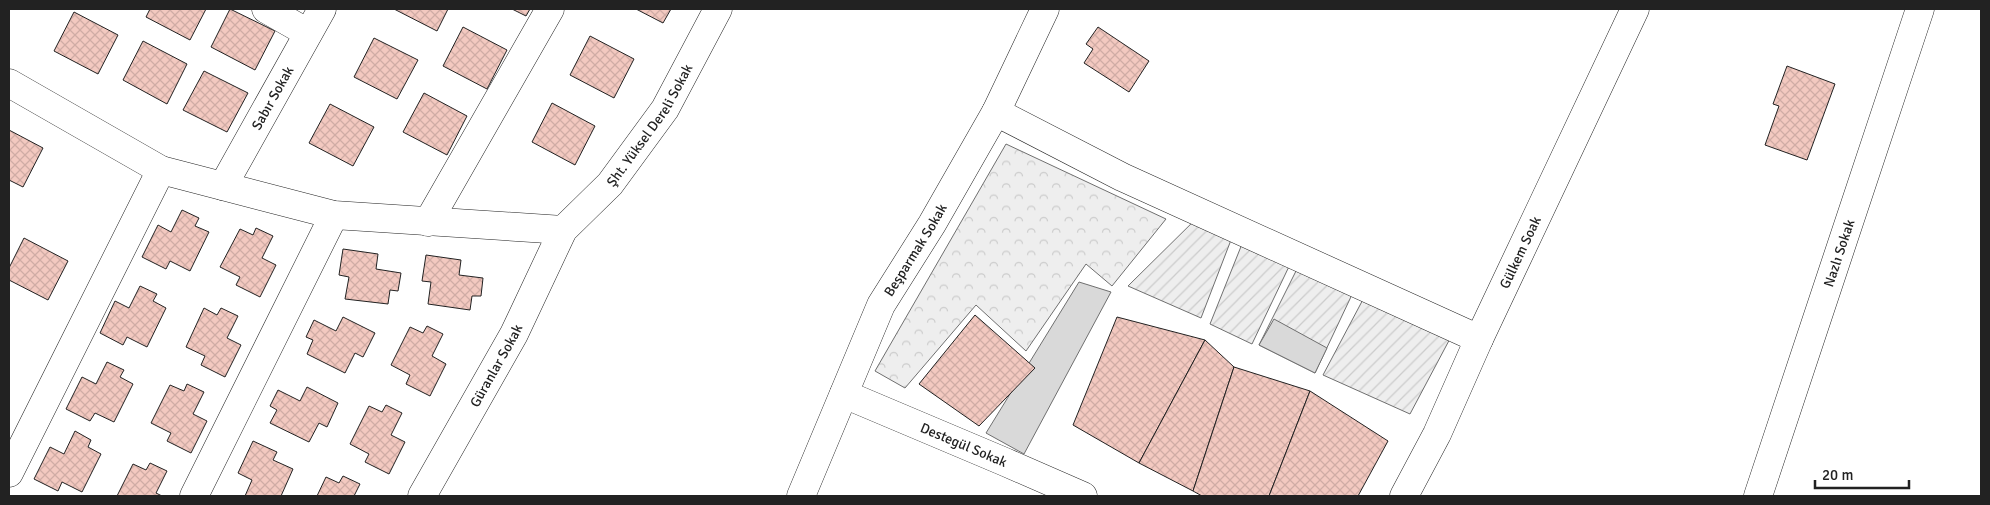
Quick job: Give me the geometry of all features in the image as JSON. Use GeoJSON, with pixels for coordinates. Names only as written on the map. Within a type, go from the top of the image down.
{"type":"FeatureCollection","features":[{"type":"Feature","properties":{"kind":"street"},"geometry":{"type":"LineString","coordinates":[[266,9],[308,33]]}},
{"type":"Feature","properties":{"kind":"street","name":"Sabır Sokak"},"geometry":{"type":"LineString","coordinates":[[223,186],[322,9]]}},
{"type":"Feature","properties":{"kind":"street"},"geometry":{"type":"LineString","coordinates":[[428,222],[550,9]]}},
{"type":"Feature","properties":{"kind":"street","name":"Şht. Yüksel Dereli Sokak"},"geometry":{"type":"LineString","coordinates":[[563,230],[610,184],[665,109],[718,9]]}},
{"type":"Feature","properties":{"kind":"street","name":"Beşparmak Sokak"},"geometry":{"type":"LineString","coordinates":[[801,496],[882,306],[932,224],[996,112],[1045,9]]}},
{"type":"Feature","properties":{"kind":"street","name":"Gülkem Soak"},"geometry":{"type":"LineString","coordinates":[[1404,496],[1436,434],[1635,9]]}},
{"type":"Feature","properties":{"kind":"street","name":"Nazlı Sokak"},"geometry":{"type":"LineString","coordinates":[[1758,496],[1920,9]]}},
{"type":"Feature","properties":{"kind":"street"},"geometry":{"type":"LineString","coordinates":[[9,83],[161,170],[334,215],[563,230]]}},
{"type":"Feature","properties":{"kind":"street"},"geometry":{"type":"LineString","coordinates":[[996,112],[1131,182],[1480,339]]}},
{"type":"Feature","properties":{"kind":"street"},"geometry":{"type":"LineString","coordinates":[[9,473],[161,170]]}},
{"type":"Feature","properties":{"kind":"street"},"geometry":{"type":"LineString","coordinates":[[194,496],[334,215]]}},
{"type":"Feature","properties":{"kind":"street","name":"Güranlar Sokak"},"geometry":{"type":"LineString","coordinates":[[422,496],[514,334],[563,230]]}},
{"type":"Feature","properties":{"kind":"street","name":"Destegül Sokak"},"geometry":{"type":"LineString","coordinates":[[844,394],[1083,496]]}},
{"type":"Feature","properties":{"kind":"green space"},"geometry":{"type":"Polygon","coordinates":[[[1006,144],[1166,219],[1112,286],[1086,264],[1026,351],[976,305],[905,388],[875,371],[1006,144]]]}},
{"type":"Feature","properties":{"kind":"green space"},"geometry":{"type":"Polygon","coordinates":[[[1203,212],[1236,227],[1201,318],[1128,286],[1203,212]]]}},
{"type":"Feature","properties":{"kind":"green space"},"geometry":{"type":"Polygon","coordinates":[[[1246,234],[1294,256],[1252,344],[1210,324],[1246,234]]]}},
{"type":"Feature","properties":{"kind":"green space"},"geometry":{"type":"Polygon","coordinates":[[[1301,261],[1357,284],[1315,373],[1259,345],[1301,261]]]}},
{"type":"Feature","properties":{"kind":"green space"},"geometry":{"type":"Polygon","coordinates":[[[1368,290],[1453,333],[1410,414],[1323,375],[1368,290]]]}},
{"type":"Feature","properties":{"kind":"shaded area"},"geometry":{"type":"Polygon","coordinates":[[[1079,282],[1111,292],[1024,454],[986,433],[1079,282]]]}},
{"type":"Feature","properties":{"kind":"shaded area"},"geometry":{"type":"Polygon","coordinates":[[[1274,319],[1327,348],[1315,373],[1259,345],[1274,319]]]}},
{"type":"Feature","properties":{"kind":"building"},"geometry":{"type":"Polygon","coordinates":[[[150,9],[206,9],[190,40],[146,17],[150,9]]]}},
{"type":"Feature","properties":{"kind":"building"},"geometry":{"type":"Polygon","coordinates":[[[230,9],[275,31],[255,70],[211,47],[230,9]]]}},
{"type":"Feature","properties":{"kind":"building"},"geometry":{"type":"Polygon","coordinates":[[[394,9],[448,9],[437,31],[394,9]]]}},
{"type":"Feature","properties":{"kind":"building"},"geometry":{"type":"Polygon","coordinates":[[[512,9],[530,9],[526,16],[512,9]]]}},
{"type":"Feature","properties":{"kind":"building"},"geometry":{"type":"Polygon","coordinates":[[[636,9],[671,9],[663,23],[636,9]]]}},
{"type":"Feature","properties":{"kind":"building"},"geometry":{"type":"Polygon","coordinates":[[[74,12],[118,35],[98,74],[54,51],[74,12]]]}},
{"type":"Feature","properties":{"kind":"building"},"geometry":{"type":"Polygon","coordinates":[[[463,27],[507,50],[487,89],[443,66],[463,27]]]}},
{"type":"Feature","properties":{"kind":"building"},"geometry":{"type":"Polygon","coordinates":[[[1098,27],[1149,61],[1129,92],[1084,63],[1093,49],[1086,44],[1098,27]]]}},
{"type":"Feature","properties":{"kind":"building"},"geometry":{"type":"Polygon","coordinates":[[[590,36],[634,59],[614,98],[570,75],[590,36]]]}},
{"type":"Feature","properties":{"kind":"building"},"geometry":{"type":"Polygon","coordinates":[[[374,38],[418,60],[397,99],[354,77],[374,38]]]}},
{"type":"Feature","properties":{"kind":"building"},"geometry":{"type":"Polygon","coordinates":[[[143,41],[187,64],[167,104],[123,80],[143,41]]]}},
{"type":"Feature","properties":{"kind":"building"},"geometry":{"type":"Polygon","coordinates":[[[1787,66],[1835,84],[1807,160],[1765,145],[1779,106],[1773,104],[1787,66]]]}},
{"type":"Feature","properties":{"kind":"building"},"geometry":{"type":"Polygon","coordinates":[[[204,71],[248,93],[227,132],[183,110],[204,71]]]}},
{"type":"Feature","properties":{"kind":"building"},"geometry":{"type":"Polygon","coordinates":[[[424,93],[467,116],[447,155],[403,132],[424,93]]]}},
{"type":"Feature","properties":{"kind":"building"},"geometry":{"type":"Polygon","coordinates":[[[552,103],[595,126],[575,165],[532,142],[552,103]]]}},
{"type":"Feature","properties":{"kind":"building"},"geometry":{"type":"Polygon","coordinates":[[[330,104],[374,127],[353,166],[309,143],[330,104]]]}},
{"type":"Feature","properties":{"kind":"building"},"geometry":{"type":"Polygon","coordinates":[[[9,130],[43,148],[23,187],[9,180],[9,130]]]}},
{"type":"Feature","properties":{"kind":"building"},"geometry":{"type":"Polygon","coordinates":[[[182,210],[199,218],[195,226],[209,232],[190,271],[170,261],[166,269],[142,257],[158,225],[171,232],[182,210]]]}},
{"type":"Feature","properties":{"kind":"building"},"geometry":{"type":"Polygon","coordinates":[[[256,228],[273,236],[262,258],[276,265],[260,297],[236,285],[240,277],[220,267],[240,229],[253,235],[256,228]]]}},
{"type":"Feature","properties":{"kind":"building"},"geometry":{"type":"Polygon","coordinates":[[[24,238],[68,261],[48,300],[9,280],[9,268],[24,238]]]}},
{"type":"Feature","properties":{"kind":"building"},"geometry":{"type":"Polygon","coordinates":[[[343,249],[378,254],[376,269],[401,273],[398,291],[390,290],[388,304],[345,299],[349,277],[339,275],[343,249]]]}},
{"type":"Feature","properties":{"kind":"building"},"geometry":{"type":"Polygon","coordinates":[[[426,255],[461,260],[459,275],[483,278],[481,296],[472,296],[470,310],[428,304],[431,282],[422,281],[426,255]]]}},
{"type":"Feature","properties":{"kind":"building"},"geometry":{"type":"Polygon","coordinates":[[[140,286],[157,294],[153,301],[166,308],[147,347],[127,337],[123,345],[100,333],[115,301],[129,308],[140,286]]]}},
{"type":"Feature","properties":{"kind":"building"},"geometry":{"type":"Polygon","coordinates":[[[204,308],[217,315],[221,308],[238,316],[227,338],[241,345],[225,377],[201,365],[205,356],[186,347],[204,308]]]}},
{"type":"Feature","properties":{"kind":"building"},"geometry":{"type":"Polygon","coordinates":[[[975,315],[1035,368],[979,426],[919,384],[975,315]]]}},
{"type":"Feature","properties":{"kind":"building"},"geometry":{"type":"Polygon","coordinates":[[[343,317],[375,333],[363,357],[355,353],[345,373],[307,354],[313,340],[306,337],[314,320],[336,331],[343,317]]]}},
{"type":"Feature","properties":{"kind":"building"},"geometry":{"type":"Polygon","coordinates":[[[1117,317],[1205,340],[1139,463],[1073,425],[1117,317]]]}},
{"type":"Feature","properties":{"kind":"building"},"geometry":{"type":"Polygon","coordinates":[[[427,326],[443,334],[432,356],[446,364],[430,396],[406,384],[410,375],[391,365],[410,327],[423,333],[427,326]]]}},
{"type":"Feature","properties":{"kind":"building"},"geometry":{"type":"Polygon","coordinates":[[[1205,340],[1234,367],[1193,491],[1139,463],[1205,340]]]}},
{"type":"Feature","properties":{"kind":"building"},"geometry":{"type":"Polygon","coordinates":[[[107,362],[124,370],[120,377],[133,384],[114,422],[95,413],[90,421],[66,409],[82,377],[96,384],[107,362]]]}},
{"type":"Feature","properties":{"kind":"building"},"geometry":{"type":"Polygon","coordinates":[[[1234,367],[1310,391],[1269,496],[1202,496],[1193,491],[1234,367]]]}},
{"type":"Feature","properties":{"kind":"building"},"geometry":{"type":"Polygon","coordinates":[[[187,384],[204,392],[193,414],[207,421],[191,453],[167,441],[171,433],[151,423],[170,385],[184,391],[187,384]]]}},
{"type":"Feature","properties":{"kind":"building"},"geometry":{"type":"Polygon","coordinates":[[[307,387],[338,403],[327,427],[319,423],[309,442],[270,423],[277,410],[270,406],[278,390],[300,401],[307,387]]]}},
{"type":"Feature","properties":{"kind":"building"},"geometry":{"type":"Polygon","coordinates":[[[1310,391],[1388,441],[1358,496],[1269,496],[1310,391]]]}},
{"type":"Feature","properties":{"kind":"building"},"geometry":{"type":"Polygon","coordinates":[[[386,405],[402,413],[391,435],[405,442],[389,474],[365,462],[369,454],[350,444],[369,406],[382,412],[386,405]]]}},
{"type":"Feature","properties":{"kind":"building"},"geometry":{"type":"Polygon","coordinates":[[[75,431],[91,440],[88,447],[101,454],[82,492],[62,482],[58,491],[34,479],[50,447],[64,454],[75,431]]]}},
{"type":"Feature","properties":{"kind":"building"},"geometry":{"type":"Polygon","coordinates":[[[253,441],[277,452],[273,460],[293,469],[281,496],[245,496],[252,480],[238,473],[253,441]]]}},
{"type":"Feature","properties":{"kind":"building"},"geometry":{"type":"Polygon","coordinates":[[[150,463],[167,471],[156,493],[162,496],[117,496],[133,464],[146,470],[150,463]]]}},
{"type":"Feature","properties":{"kind":"building"},"geometry":{"type":"Polygon","coordinates":[[[343,476],[360,484],[354,496],[317,496],[326,477],[339,483],[343,476]]]}}]}
